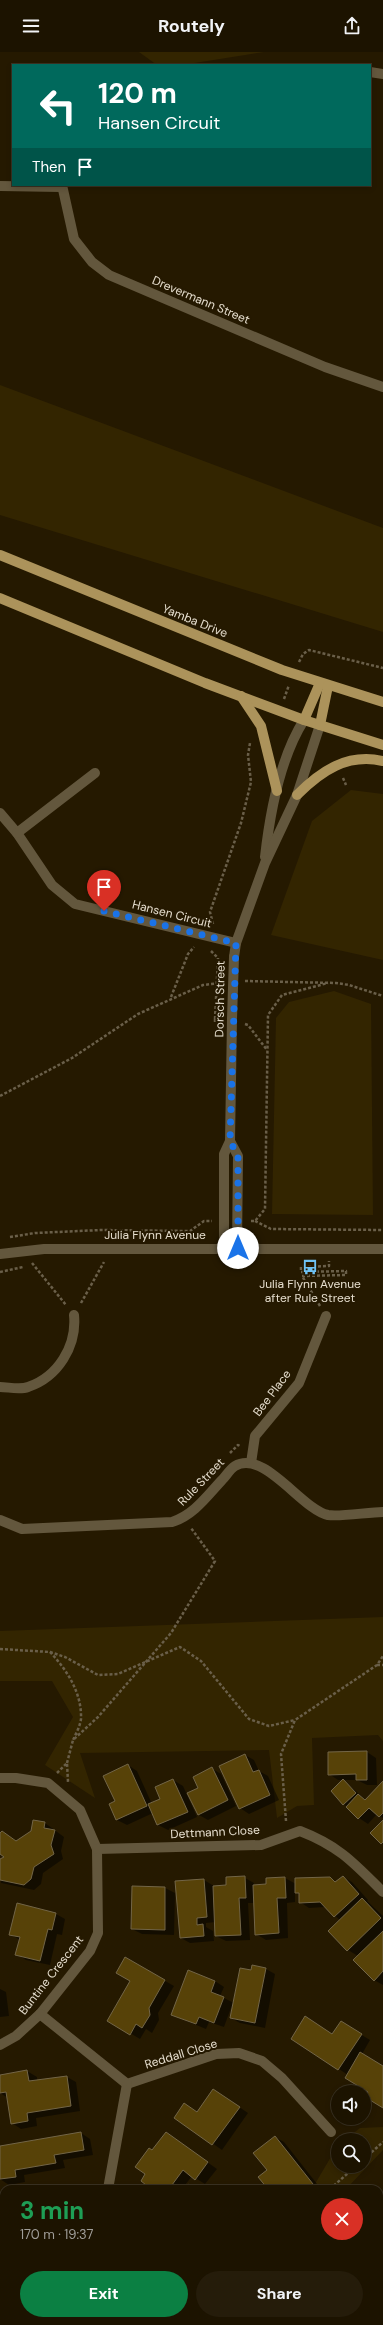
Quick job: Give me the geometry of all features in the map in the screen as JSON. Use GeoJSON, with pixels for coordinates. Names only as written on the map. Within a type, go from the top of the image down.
{"type":"FeatureCollection","features":[{"type":"Feature","properties":{"kind":"main road","name":"Yamba Drive"},"geometry":{"type":"LineString","coordinates":[[0,555],[294,674],[324,685],[383,702]]}},
{"type":"Feature","properties":{"kind":"main road"},"geometry":{"type":"LineString","coordinates":[[0,598],[240,696],[304,720],[383,745]]}},
{"type":"Feature","properties":{"kind":"main road"},"geometry":{"type":"LineString","coordinates":[[304,720],[324,685]]}},
{"type":"Feature","properties":{"kind":"main road"},"geometry":{"type":"LineString","coordinates":[[320,725],[324,685]]}},
{"type":"Feature","properties":{"kind":"main road"},"geometry":{"type":"LineString","coordinates":[[240,696],[261,726],[265,736],[277,791]]}},
{"type":"Feature","properties":{"kind":"main road"},"geometry":{"type":"LineString","coordinates":[[297,795],[316,776],[338,764],[352,759],[371,758],[383,761]]}},
{"type":"Feature","properties":{"kind":"street"},"geometry":{"type":"LineString","coordinates":[[371,72],[383,74]]}},
{"type":"Feature","properties":{"kind":"street"},"geometry":{"type":"LineString","coordinates":[[0,186],[62,186]]}},
{"type":"Feature","properties":{"kind":"street","name":"Drevermann Street"},"geometry":{"type":"LineString","coordinates":[[62,186],[74,239],[92,262],[109,275],[325,367],[383,387]]}},
{"type":"Feature","properties":{"kind":"street","name":"Dorsch Street"},"geometry":{"type":"LineString","coordinates":[[265,862],[269,814],[295,734],[304,720]]}},
{"type":"Feature","properties":{"kind":"street","name":"Dorsch Street"},"geometry":{"type":"LineString","coordinates":[[224,1248],[224,1154],[230,1141],[232,1019],[234,958],[236,943],[265,862],[297,795],[320,725]]}},
{"type":"Feature","properties":{"kind":"street"},"geometry":{"type":"LineString","coordinates":[[17,833],[95,773]]}},
{"type":"Feature","properties":{"kind":"street","name":"Hansen Circuit"},"geometry":{"type":"LineString","coordinates":[[0,813],[17,833],[52,885],[75,904],[236,943]]}},
{"type":"Feature","properties":{"kind":"street","name":"Dorsch Street"},"geometry":{"type":"LineString","coordinates":[[230,1141],[238,1156],[238,1248]]}},
{"type":"Feature","properties":{"kind":"street","name":"Julia Flynn Avenue"},"geometry":{"type":"LineString","coordinates":[[0,1254],[30,1250],[104,1249],[383,1249]]}},
{"type":"Feature","properties":{"kind":"street"},"geometry":{"type":"LineString","coordinates":[[0,1387],[27,1388],[50,1375],[67,1354],[75,1325],[74,1314]]}},
{"type":"Feature","properties":{"kind":"street","name":"Bee Place"},"geometry":{"type":"LineString","coordinates":[[250,1463],[255,1436],[299,1383],[326,1316]]}},
{"type":"Feature","properties":{"kind":"street"},"geometry":{"type":"LineString","coordinates":[[250,1463],[265,1469],[313,1507],[328,1515],[383,1512]]}},
{"type":"Feature","properties":{"kind":"street","name":"Rule Street"},"geometry":{"type":"LineString","coordinates":[[0,1520],[22,1529],[172,1522],[184,1518],[196,1508],[235,1466],[250,1463]]}},
{"type":"Feature","properties":{"kind":"street","name":"Buntine Crescent"},"geometry":{"type":"LineString","coordinates":[[0,1778],[16,1778],[48,1783],[80,1810],[97,1849],[98,1933],[90,1951],[40,2014],[16,2036],[0,2045]]}},
{"type":"Feature","properties":{"kind":"street","name":"Dettmann Close"},"geometry":{"type":"LineString","coordinates":[[97,1849],[261,1844],[300,1830],[324,1840],[348,1857],[383,1892]]}},
{"type":"Feature","properties":{"kind":"street"},"geometry":{"type":"LineString","coordinates":[[40,2014],[127,2084],[109,2185]]}},
{"type":"Feature","properties":{"kind":"street","name":"Reddall Close"},"geometry":{"type":"LineString","coordinates":[[127,2084],[216,2054],[238,2053],[262,2061],[282,2078],[331,2132]]}},
{"type":"Feature","properties":{"kind":"path"},"geometry":{"type":"LineString","coordinates":[[281,711],[302,654],[309,650],[383,668]]}},
{"type":"Feature","properties":{"kind":"path"},"geometry":{"type":"LineString","coordinates":[[172,997],[188,954],[214,926],[210,912],[241,823],[251,782],[248,755],[250,741],[265,736]]}},
{"type":"Feature","properties":{"kind":"path"},"geometry":{"type":"LineString","coordinates":[[215,1021],[218,958]]}},
{"type":"Feature","properties":{"kind":"path"},"geometry":{"type":"LineString","coordinates":[[238,982],[328,983],[349,985],[383,996]]}},
{"type":"Feature","properties":{"kind":"path"},"geometry":{"type":"LineString","coordinates":[[0,1096],[72,1058],[138,1014],[172,997],[203,985],[224,983]]}},
{"type":"Feature","properties":{"kind":"path"},"geometry":{"type":"LineString","coordinates":[[255,1221],[264,1209],[268,1015],[282,995],[328,983]]}},
{"type":"Feature","properties":{"kind":"path"},"geometry":{"type":"LineString","coordinates":[[5,1238],[28,1234],[104,1230],[190,1230],[204,1221],[224,1221]]}},
{"type":"Feature","properties":{"kind":"path"},"geometry":{"type":"LineString","coordinates":[[237,1221],[255,1221],[271,1229],[383,1230]]}},
{"type":"Feature","properties":{"kind":"path"},"geometry":{"type":"LineString","coordinates":[[28,1234],[33,1266],[74,1314],[104,1262],[104,1230]]}},
{"type":"Feature","properties":{"kind":"path"},"geometry":{"type":"LineString","coordinates":[[326,1316],[302,1276],[346,1275],[346,1271],[301,1272],[301,1268],[329,1266],[329,1261]]}},
{"type":"Feature","properties":{"kind":"path"},"geometry":{"type":"LineString","coordinates":[[73,1740],[98,1717],[171,1633],[216,1561],[184,1518]]}},
{"type":"Feature","properties":{"kind":"path"},"geometry":{"type":"LineString","coordinates":[[0,1649],[50,1652],[65,1657],[98,1675],[118,1674],[180,1647],[201,1661],[249,1719],[269,1726],[295,1720],[376,1665],[383,1656]]}},
{"type":"Feature","properties":{"kind":"path"},"geometry":{"type":"LineString","coordinates":[[50,1652],[67,1670],[77,1696],[81,1720],[73,1740],[67,1764]]}},
{"type":"Feature","properties":{"kind":"path"},"geometry":{"type":"LineString","coordinates":[[376,1665],[383,1666]]}},
{"type":"Feature","properties":{"kind":"path"},"geometry":{"type":"LineString","coordinates":[[287,1835],[281,1754],[295,1720]]}},
{"type":"Feature","properties":{"kind":"path"},"geometry":{"type":"LineString","coordinates":[[371,2153],[383,2142]]}},
{"type":"Feature","properties":{"kind":"path"},"geometry":{"type":"LineString","coordinates":[[335,2185],[348,2173]]}},
{"type":"Feature","properties":{"kind":"shaded area"},"geometry":{"type":"Polygon","coordinates":[[[139,52],[264,52],[188,64],[156,64],[139,52]]]}},
{"type":"Feature","properties":{"kind":"shaded area"},"geometry":{"type":"Polygon","coordinates":[[[0,385],[383,528],[383,632],[0,515],[0,385]]]}},
{"type":"Feature","properties":{"kind":"shaded area"},"geometry":{"type":"Polygon","coordinates":[[[351,790],[383,794],[383,960],[271,935],[312,821],[351,790]]]}},
{"type":"Feature","properties":{"kind":"shaded area"},"geometry":{"type":"Polygon","coordinates":[[[334,991],[371,1004],[373,1215],[272,1214],[276,1018],[289,1002],[334,991]]]}},
{"type":"Feature","properties":{"kind":"shaded area"},"geometry":{"type":"Polygon","coordinates":[[[383,1617],[383,1741],[378,1735],[312,1738],[314,1805],[297,1806],[277,1818],[269,1750],[80,1753],[95,1798],[45,1765],[73,1717],[52,1681],[0,1681],[0,1631],[383,1617]]]}},
{"type":"Feature","properties":{"kind":"shaded area"},"geometry":{"type":"Polygon","coordinates":[[[383,2127],[383,2150],[371,2163],[371,2133],[354,2133],[360,2128],[383,2127]]]}},
{"type":"Feature","properties":{"kind":"shaded area"},"geometry":{"type":"Polygon","coordinates":[[[331,2157],[331,2173],[361,2173],[350,2185],[314,2185],[331,2157]]]}},
{"type":"Feature","properties":{"kind":"building"},"geometry":{"type":"Polygon","coordinates":[[[367,1751],[367,1780],[356,1780],[356,1774],[328,1775],[328,1752],[367,1751]]]}},
{"type":"Feature","properties":{"kind":"building"},"geometry":{"type":"Polygon","coordinates":[[[245,1754],[253,1772],[259,1770],[270,1795],[239,1809],[219,1766],[245,1754]]]}},
{"type":"Feature","properties":{"kind":"building"},"geometry":{"type":"Polygon","coordinates":[[[128,1764],[147,1806],[116,1820],[109,1804],[115,1801],[103,1776],[128,1764]]]}},
{"type":"Feature","properties":{"kind":"building"},"geometry":{"type":"Polygon","coordinates":[[[212,1767],[228,1800],[198,1815],[187,1793],[198,1788],[193,1777],[212,1767]]]}},
{"type":"Feature","properties":{"kind":"building"},"geometry":{"type":"Polygon","coordinates":[[[173,1779],[188,1812],[157,1825],[148,1804],[160,1799],[155,1787],[173,1779]]]}},
{"type":"Feature","properties":{"kind":"building"},"geometry":{"type":"Polygon","coordinates":[[[343,1779],[356,1793],[343,1805],[331,1791],[343,1779]]]}},
{"type":"Feature","properties":{"kind":"building"},"geometry":{"type":"Polygon","coordinates":[[[383,1781],[383,1813],[379,1817],[369,1808],[358,1819],[346,1807],[358,1794],[365,1800],[383,1781]]]}},
{"type":"Feature","properties":{"kind":"building"},"geometry":{"type":"Polygon","coordinates":[[[33,1820],[45,1822],[44,1828],[55,1830],[51,1845],[54,1854],[34,1867],[31,1879],[24,1885],[0,1880],[0,1859],[4,1857],[0,1854],[0,1833],[2,1831],[16,1841],[31,1831],[33,1820]]]}},
{"type":"Feature","properties":{"kind":"building"},"geometry":{"type":"Polygon","coordinates":[[[383,1820],[383,1842],[381,1844],[370,1833],[383,1820]]]}},
{"type":"Feature","properties":{"kind":"building"},"geometry":{"type":"Polygon","coordinates":[[[245,1876],[246,1898],[239,1898],[241,1935],[215,1936],[213,1886],[226,1885],[226,1877],[245,1876]]]}},
{"type":"Feature","properties":{"kind":"building"},"geometry":{"type":"Polygon","coordinates":[[[343,1876],[359,1894],[334,1917],[320,1902],[299,1903],[299,1893],[295,1893],[295,1878],[330,1877],[335,1882],[343,1876]]]}},
{"type":"Feature","properties":{"kind":"building"},"geometry":{"type":"Polygon","coordinates":[[[285,1877],[286,1898],[277,1898],[279,1933],[255,1935],[253,1885],[266,1884],[266,1878],[285,1877]]]}},
{"type":"Feature","properties":{"kind":"building"},"geometry":{"type":"Polygon","coordinates":[[[204,1879],[207,1917],[197,1918],[197,1925],[203,1924],[204,1936],[180,1938],[175,1881],[204,1879]]]}},
{"type":"Feature","properties":{"kind":"building"},"geometry":{"type":"Polygon","coordinates":[[[132,1886],[165,1887],[165,1930],[131,1929],[132,1886]]]}},
{"type":"Feature","properties":{"kind":"building"},"geometry":{"type":"Polygon","coordinates":[[[362,1898],[381,1918],[347,1951],[328,1931],[362,1898]]]}},
{"type":"Feature","properties":{"kind":"building"},"geometry":{"type":"Polygon","coordinates":[[[17,1903],[56,1913],[52,1930],[48,1929],[40,1961],[15,1955],[20,1937],[9,1935],[17,1903]]]}},
{"type":"Feature","properties":{"kind":"building"},"geometry":{"type":"Polygon","coordinates":[[[383,1931],[383,1971],[374,1981],[353,1960],[383,1931]]]}},
{"type":"Feature","properties":{"kind":"building"},"geometry":{"type":"Polygon","coordinates":[[[125,1957],[165,1980],[149,2008],[150,2015],[142,2028],[136,2024],[130,2035],[107,2021],[130,1981],[116,1973],[125,1957]]]}},
{"type":"Feature","properties":{"kind":"building"},"geometry":{"type":"Polygon","coordinates":[[[252,1965],[266,1968],[255,2023],[230,2018],[240,1968],[251,1970],[252,1965]]]}},
{"type":"Feature","properties":{"kind":"building"},"geometry":{"type":"Polygon","coordinates":[[[188,1970],[215,1981],[211,1992],[224,1997],[214,2023],[199,2017],[196,2024],[171,2015],[188,1970]]]}},
{"type":"Feature","properties":{"kind":"building"},"geometry":{"type":"Polygon","coordinates":[[[305,2016],[332,2034],[341,2021],[362,2034],[338,2070],[291,2039],[305,2016]]]}},
{"type":"Feature","properties":{"kind":"building"},"geometry":{"type":"Polygon","coordinates":[[[360,2052],[383,2066],[383,2108],[371,2101],[371,2085],[356,2085],[345,2078],[360,2052]]]}},
{"type":"Feature","properties":{"kind":"building"},"geometry":{"type":"Polygon","coordinates":[[[27,2070],[29,2081],[67,2076],[71,2106],[27,2113],[28,2121],[11,2124],[6,2092],[0,2093],[0,2075],[27,2070]]]}},
{"type":"Feature","properties":{"kind":"building"},"geometry":{"type":"Polygon","coordinates":[[[213,2089],[240,2107],[212,2145],[174,2118],[184,2103],[197,2112],[213,2089]]]}},
{"type":"Feature","properties":{"kind":"building"},"geometry":{"type":"Polygon","coordinates":[[[81,2132],[84,2150],[54,2155],[56,2163],[15,2170],[16,2177],[0,2179],[0,2146],[81,2132]]]}},
{"type":"Feature","properties":{"kind":"building"},"geometry":{"type":"Polygon","coordinates":[[[166,2132],[208,2162],[195,2180],[183,2170],[172,2185],[146,2185],[141,2181],[145,2174],[135,2167],[149,2148],[152,2150],[166,2132]]]}},
{"type":"Feature","properties":{"kind":"building"},"geometry":{"type":"Polygon","coordinates":[[[275,2136],[313,2184],[265,2185],[258,2177],[267,2170],[253,2153],[275,2136]]]}},
{"type":"Feature","properties":{"kind":"place","name":"Julia Flynn Avenue after Rule Street"},"geometry":{"type":"Point","coordinates":[310,1267]}},
{"type":"Feature","properties":{"kind":"route"},"geometry":{"type":"LineString","coordinates":[[104,911],[236,943],[234,958],[230,1141],[238,1156],[238,1248]]}}]}
